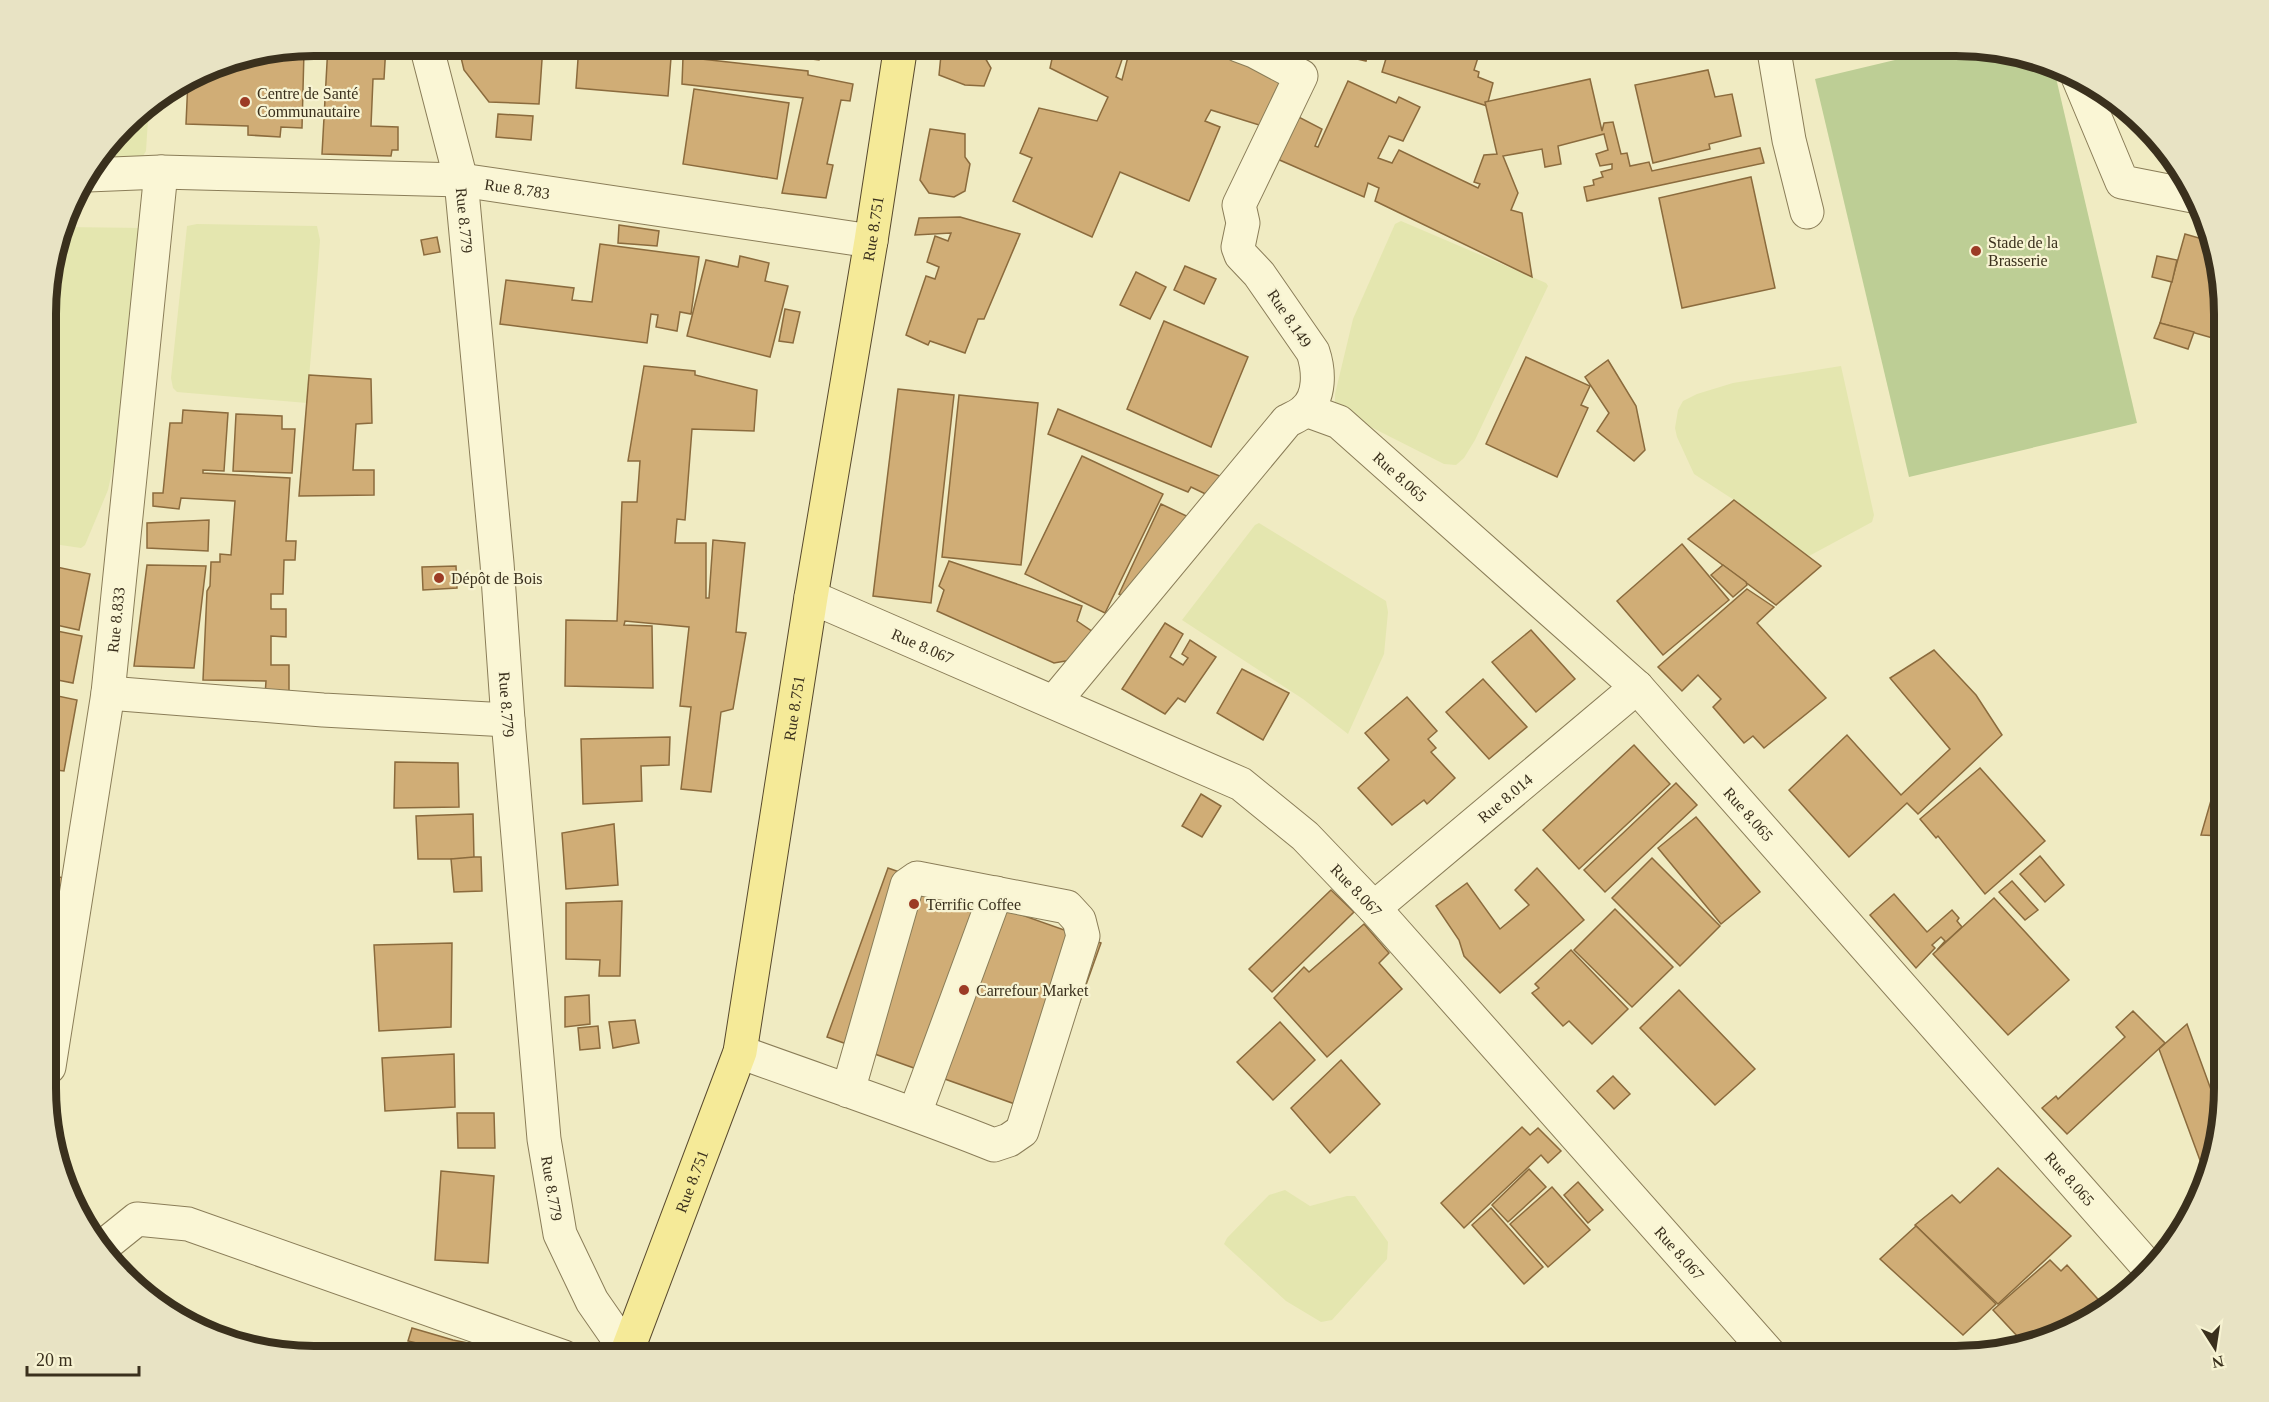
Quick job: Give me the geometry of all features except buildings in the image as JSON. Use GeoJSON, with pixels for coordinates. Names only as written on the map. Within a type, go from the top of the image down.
{"type":"FeatureCollection","features":[{"type":"Feature","properties":{"kind":"main road","name":"Rue 8.751"},"geometry":{"type":"LineString","coordinates":[[629,1346],[740,1052],[899,56]]}},
{"type":"Feature","properties":{"kind":"street","name":"Rue 8.779"},"geometry":{"type":"LineString","coordinates":[[429,56],[461,180],[497,563],[508,720],[544,1139],[560,1234],[592,1300],[621,1346]]}},
{"type":"Feature","properties":{"kind":"street","name":"Rue 8.149"},"geometry":{"type":"LineString","coordinates":[[1263,56],[1301,76],[1239,205],[1243,223],[1238,247],[1241,255],[1259,274],[1313,352],[1318,365],[1317,388],[1306,410]]}},
{"type":"Feature","properties":{"kind":"street"},"geometry":{"type":"LineString","coordinates":[[1775,56],[1789,140],[1806,212]]}},
{"type":"Feature","properties":{"kind":"street"},"geometry":{"type":"LineString","coordinates":[[2083,90],[2122,182],[2184,194]]}},
{"type":"Feature","properties":{"kind":"street","name":"Rue 8.783"},"geometry":{"type":"LineString","coordinates":[[96,175],[161,172],[461,180],[871,241]]}},
{"type":"Feature","properties":{"kind":"street","name":"Rue 8.833"},"geometry":{"type":"LineString","coordinates":[[56,1023],[108,693],[161,172]]}},
{"type":"Feature","properties":{"kind":"street","name":"Rue 8.065"},"geometry":{"type":"LineString","coordinates":[[1306,410],[1339,422],[1637,687],[2145,1263]]}},
{"type":"Feature","properties":{"kind":"street"},"geometry":{"type":"LineString","coordinates":[[1054,702],[1287,421],[1306,410]]}},
{"type":"Feature","properties":{"kind":"street","name":"Rue 8.067"},"geometry":{"type":"LineString","coordinates":[[811,597],[1241,784],[1305,836],[1374,908],[1763,1346]]}},
{"type":"Feature","properties":{"kind":"street","name":"Rue 8.014"},"geometry":{"type":"LineString","coordinates":[[1374,908],[1637,687]]}},
{"type":"Feature","properties":{"kind":"street"},"geometry":{"type":"LineString","coordinates":[[108,693],[323,710],[508,720]]}},
{"type":"Feature","properties":{"kind":"street"},"geometry":{"type":"LineString","coordinates":[[740,1052],[848,1091],[915,1113],[994,1145],[1009,1140],[1022,1131],[1083,936],[1079,920],[1067,907],[917,878],[907,885],[848,1091]]}},
{"type":"Feature","properties":{"kind":"street"},"geometry":{"type":"LineString","coordinates":[[915,1113],[996,893]]}},
{"type":"Feature","properties":{"kind":"street"},"geometry":{"type":"LineString","coordinates":[[107,1242],[136,1220],[188,1224],[533,1346]]}},
{"type":"Feature","properties":{"kind":"green space","name":"Stade de la Brasserie"},"geometry":{"type":"Polygon","coordinates":[[[1912,56],[1972,56],[2006,60],[2056,76],[2137,423],[1909,477],[1815,79],[1912,56]]]}},
{"type":"Feature","properties":{"kind":"green space"},"geometry":{"type":"Polygon","coordinates":[[[148,116],[146,151],[143,156],[108,158],[131,131],[148,116]]]}},
{"type":"Feature","properties":{"kind":"green space"},"geometry":{"type":"Polygon","coordinates":[[[1401,221],[1546,283],[1548,286],[1475,440],[1464,458],[1456,465],[1444,464],[1357,420],[1335,404],[1335,394],[1353,319],[1395,224],[1401,221]]]}},
{"type":"Feature","properties":{"kind":"green space"},"geometry":{"type":"Polygon","coordinates":[[[197,224],[317,226],[320,240],[307,403],[177,392],[173,388],[171,378],[187,226],[197,224]]]}},
{"type":"Feature","properties":{"kind":"green space"},"geometry":{"type":"Polygon","coordinates":[[[70,227],[145,228],[118,445],[108,490],[85,545],[81,548],[56,544],[56,297],[60,263],[70,227]]]}},
{"type":"Feature","properties":{"kind":"green space"},"geometry":{"type":"Polygon","coordinates":[[[1841,366],[1874,515],[1872,522],[1809,556],[1734,500],[1694,474],[1677,437],[1675,428],[1678,410],[1683,401],[1697,394],[1733,383],[1841,366]]]}},
{"type":"Feature","properties":{"kind":"green space"},"geometry":{"type":"Polygon","coordinates":[[[1259,523],[1386,601],[1388,612],[1384,654],[1348,734],[1303,699],[1182,620],[1255,525],[1259,523]]]}},
{"type":"Feature","properties":{"kind":"green space"},"geometry":{"type":"Polygon","coordinates":[[[1285,1190],[1310,1206],[1355,1196],[1388,1242],[1387,1259],[1332,1320],[1321,1322],[1286,1301],[1224,1244],[1227,1238],[1269,1195],[1285,1190]]]}},
{"type":"Feature","properties":{"kind":"place","name":"Centre de Santé Communautaire"},"geometry":{"type":"Point","coordinates":[245,102]}},
{"type":"Feature","properties":{"kind":"place","name":"Stade de la Brasserie"},"geometry":{"type":"Point","coordinates":[1976,251]}},
{"type":"Feature","properties":{"kind":"place","name":"Dépôt de Bois"},"geometry":{"type":"Point","coordinates":[439,578]}},
{"type":"Feature","properties":{"kind":"place","name":"Terrific Coffee"},"geometry":{"type":"Point","coordinates":[914,904]}},
{"type":"Feature","properties":{"kind":"place","name":"Carrefour Market"},"geometry":{"type":"Point","coordinates":[964,990]}}]}
